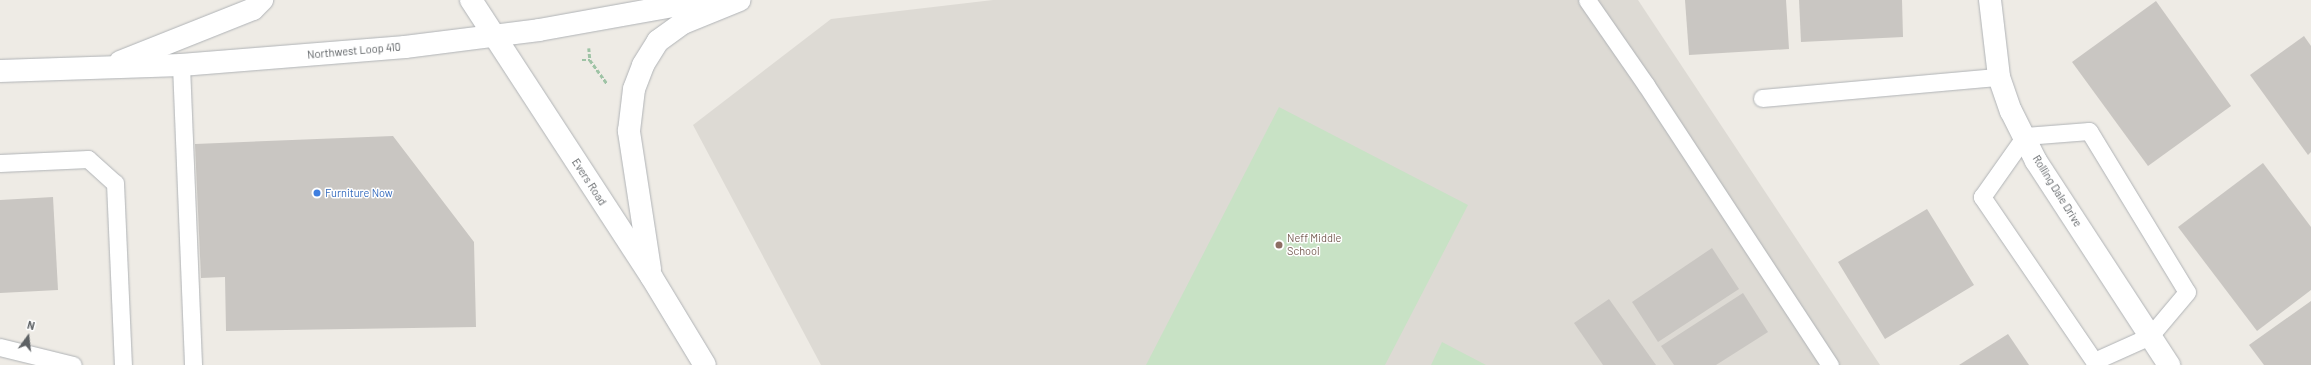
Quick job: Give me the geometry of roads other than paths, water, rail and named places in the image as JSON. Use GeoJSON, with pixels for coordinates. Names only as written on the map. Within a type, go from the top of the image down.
{"type":"FeatureCollection","features":[{"type":"Feature","properties":{"kind":"main road"},"geometry":{"type":"LineString","coordinates":[[102,69],[253,9],[262,0]]}},
{"type":"Feature","properties":{"kind":"main road","name":"Evers Road"},"geometry":{"type":"LineString","coordinates":[[471,0],[651,276],[705,365]]}},
{"type":"Feature","properties":{"kind":"main road","name":"Northwest Loop 410"},"geometry":{"type":"LineString","coordinates":[[0,71],[102,69],[181,65],[405,47],[494,36],[585,22],[705,0]]}},
{"type":"Feature","properties":{"kind":"main road"},"geometry":{"type":"LineString","coordinates":[[651,276],[629,131],[634,88],[643,65],[658,41],[683,23],[740,0]]}},
{"type":"Feature","properties":{"kind":"main road","name":"Rolling Dale Drive"},"geometry":{"type":"LineString","coordinates":[[1990,0],[1999,77],[2011,111],[2025,136],[2036,161],[2169,365]]}},
{"type":"Feature","properties":{"kind":"lane"},"geometry":{"type":"LineString","coordinates":[[1587,0],[1646,85],[1830,365]]}},
{"type":"Feature","properties":{"kind":"lane"},"geometry":{"type":"LineString","coordinates":[[181,65],[193,365]]}},
{"type":"Feature","properties":{"kind":"lane"},"geometry":{"type":"LineString","coordinates":[[1762,98],[1999,77]]}},
{"type":"Feature","properties":{"kind":"lane"},"geometry":{"type":"LineString","coordinates":[[2090,131],[2187,292],[2150,336],[2094,362],[1982,197],[2025,136],[2090,131]]}},
{"type":"Feature","properties":{"kind":"lane"},"geometry":{"type":"LineString","coordinates":[[0,163],[88,159],[115,183],[123,365]]}},
{"type":"Feature","properties":{"kind":"lane"},"geometry":{"type":"LineString","coordinates":[[0,347],[73,365]]}},
{"type":"Feature","properties":{"kind":"place","name":"Furniture Now"},"geometry":{"type":"Point","coordinates":[317,193]}},
{"type":"Feature","properties":{"kind":"place","name":"Neff Middle School"},"geometry":{"type":"Point","coordinates":[1279,245]}}]}
